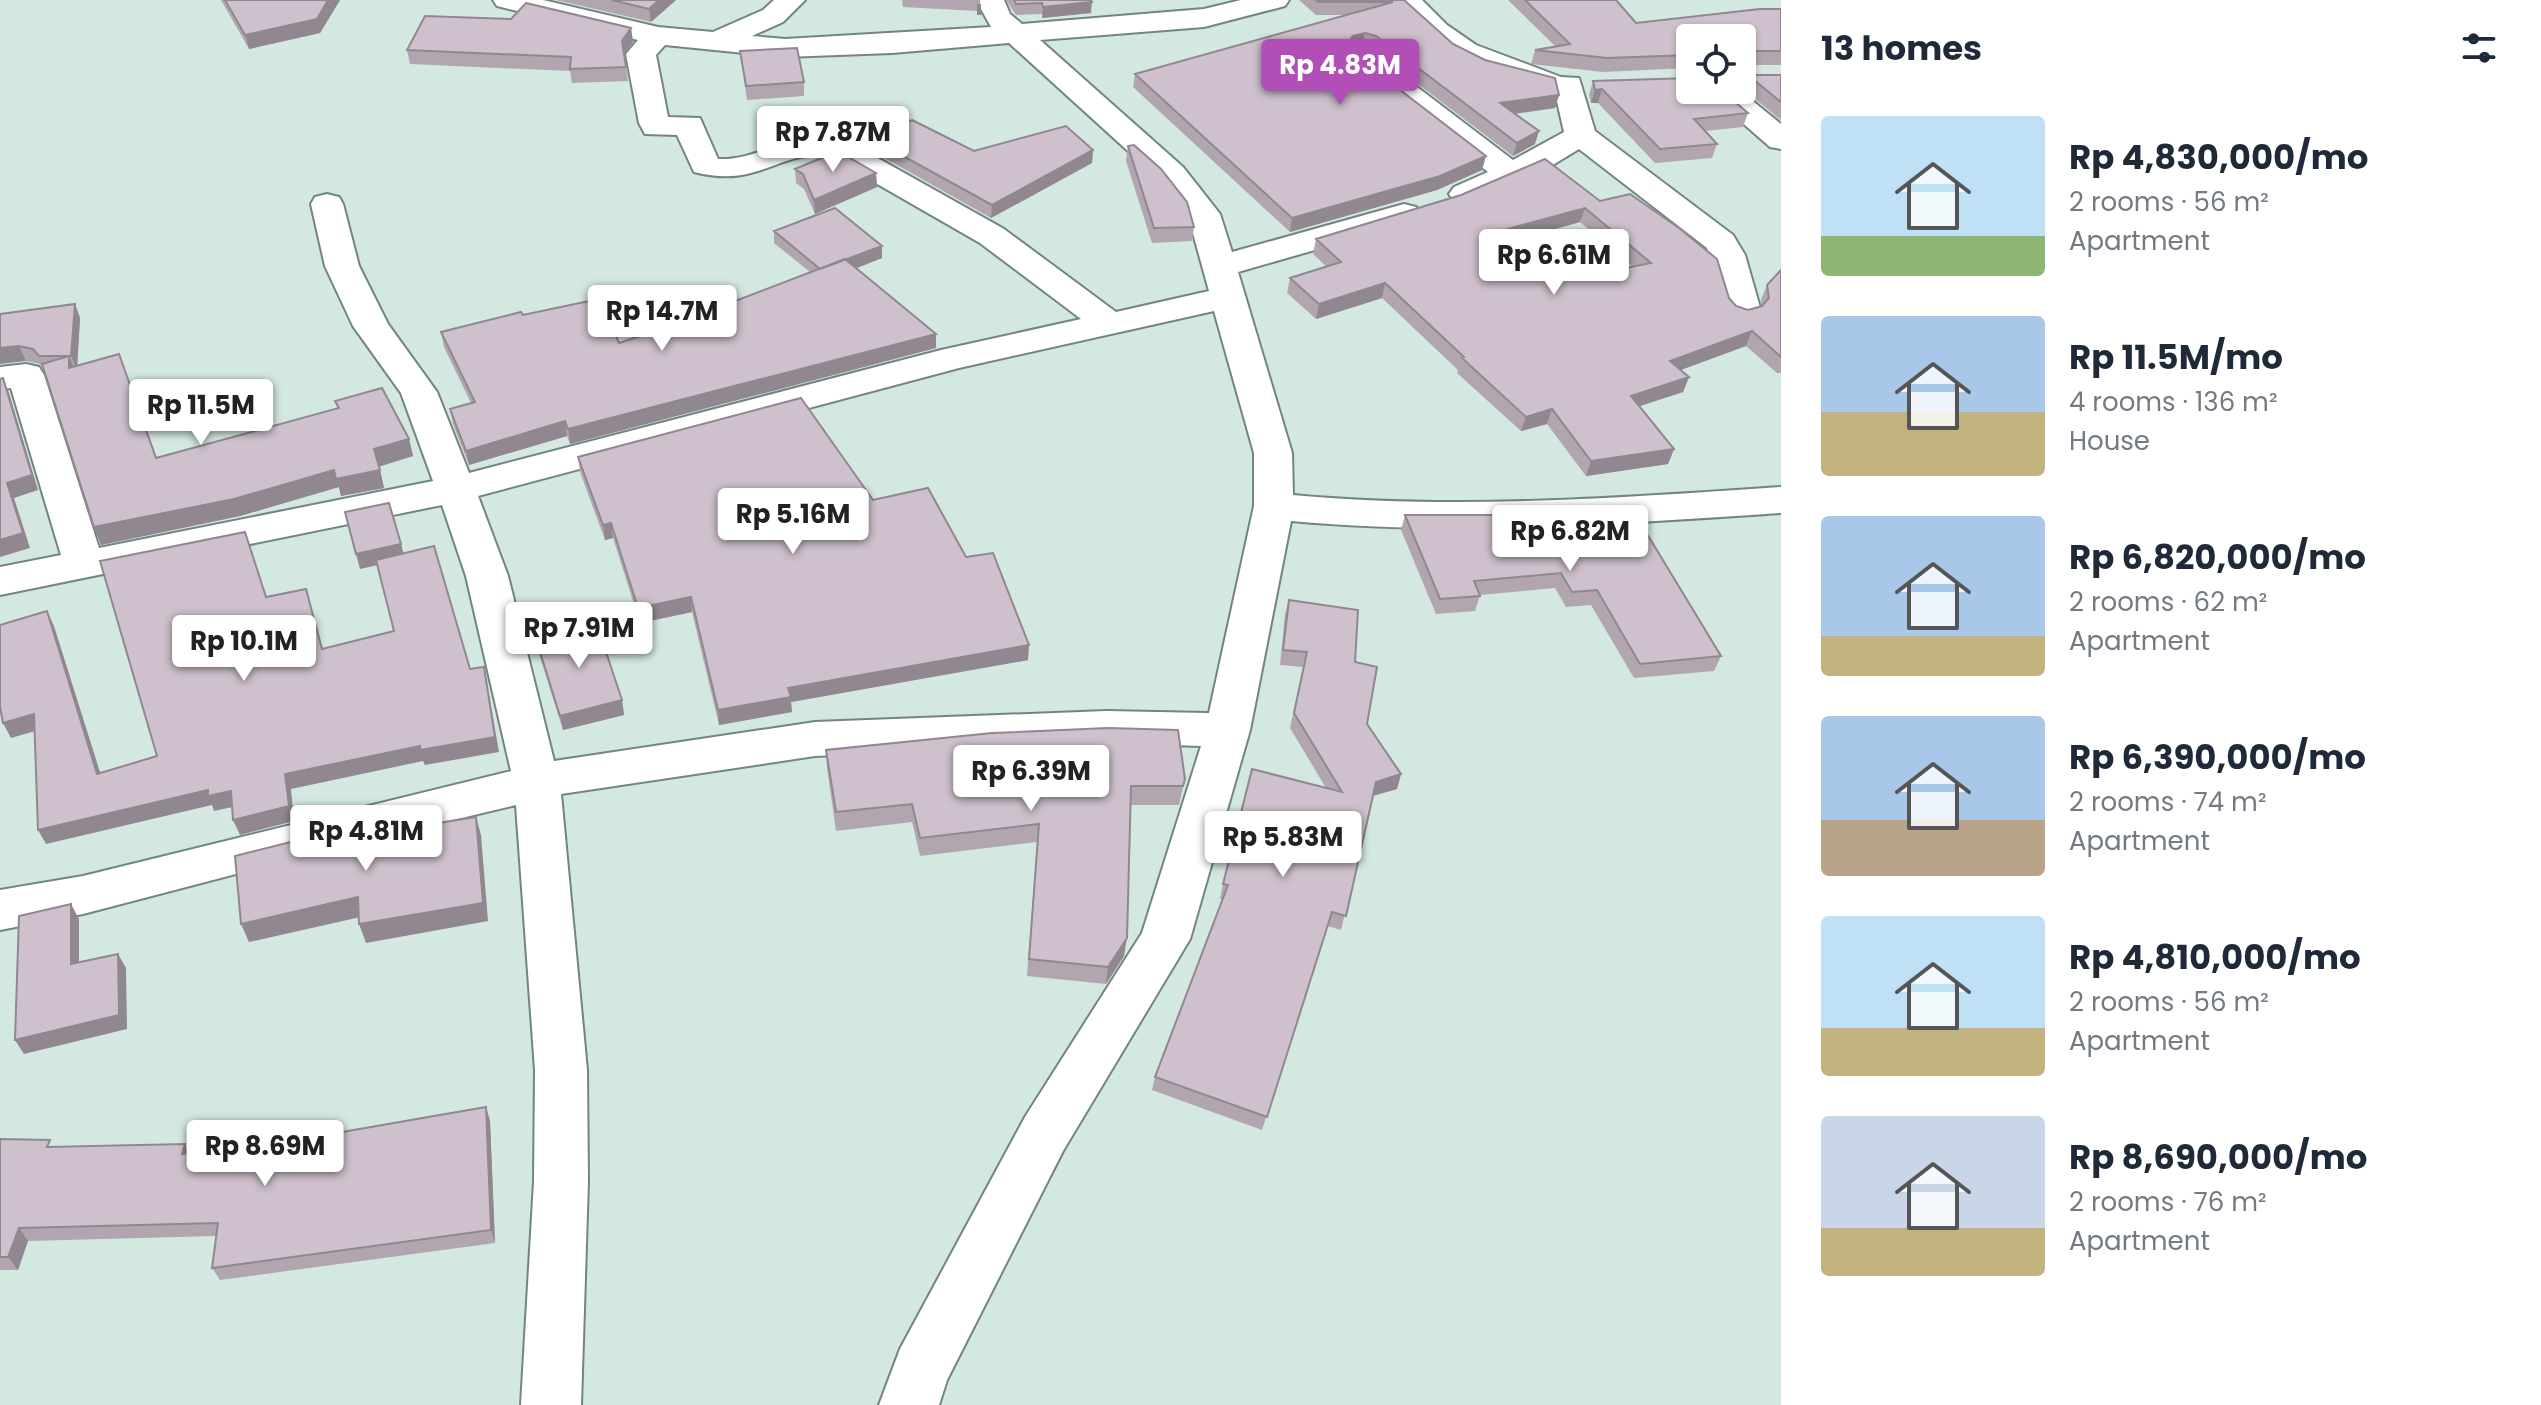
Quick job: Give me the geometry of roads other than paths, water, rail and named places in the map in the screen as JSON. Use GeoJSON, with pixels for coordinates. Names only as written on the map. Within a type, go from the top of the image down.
{"type":"FeatureCollection","features":[{"type":"Feature","properties":{"kind":"street"},"geometry":{"type":"LineString","coordinates":[[507,0],[658,36],[712,43],[820,48],[1204,18],[1275,0]]}},
{"type":"Feature","properties":{"kind":"street"},"geometry":{"type":"LineString","coordinates":[[712,43],[773,16],[791,0]]}},
{"type":"Feature","properties":{"kind":"street"},"geometry":{"type":"LineString","coordinates":[[909,1405],[921,1370],[1044,1134],[1165,939],[1228,730],[1274,506],[1273,453],[1204,214],[1172,174],[998,18],[990,0]]}},
{"type":"Feature","properties":{"kind":"street"},"geometry":{"type":"LineString","coordinates":[[1405,0],[1440,34],[1461,49],[1505,67],[1581,85],[1580,135]]}},
{"type":"Feature","properties":{"kind":"street"},"geometry":{"type":"LineString","coordinates":[[658,36],[641,54],[654,123],[656,127],[689,125],[705,165],[730,169],[815,145],[831,145],[992,236],[1111,325]]}},
{"type":"Feature","properties":{"kind":"street"},"geometry":{"type":"LineString","coordinates":[[1361,58],[1511,174]]}},
{"type":"Feature","properties":{"kind":"street"},"geometry":{"type":"LineString","coordinates":[[1737,104],[1781,140]]}},
{"type":"Feature","properties":{"kind":"street"},"geometry":{"type":"LineString","coordinates":[[0,581],[456,489],[954,358],[1111,325],[1450,200],[1511,174],[1580,135]]}},
{"type":"Feature","properties":{"kind":"street"},"geometry":{"type":"LineString","coordinates":[[1580,135],[1721,242],[1728,255],[1743,311]]}},
{"type":"Feature","properties":{"kind":"street"},"geometry":{"type":"LineString","coordinates":[[327,204],[342,266],[371,326],[419,392],[456,489],[487,576],[537,783],[561,1070],[561,1181],[551,1405]]}},
{"type":"Feature","properties":{"kind":"street"},"geometry":{"type":"LineString","coordinates":[[0,378],[26,375],[84,565]]}},
{"type":"Feature","properties":{"kind":"street"},"geometry":{"type":"LineString","coordinates":[[1274,506],[1355,516],[1557,515],[1781,500]]}},
{"type":"Feature","properties":{"kind":"street"},"geometry":{"type":"LineString","coordinates":[[0,910],[83,895],[582,772],[815,739],[1106,727],[1228,730]]}}]}
